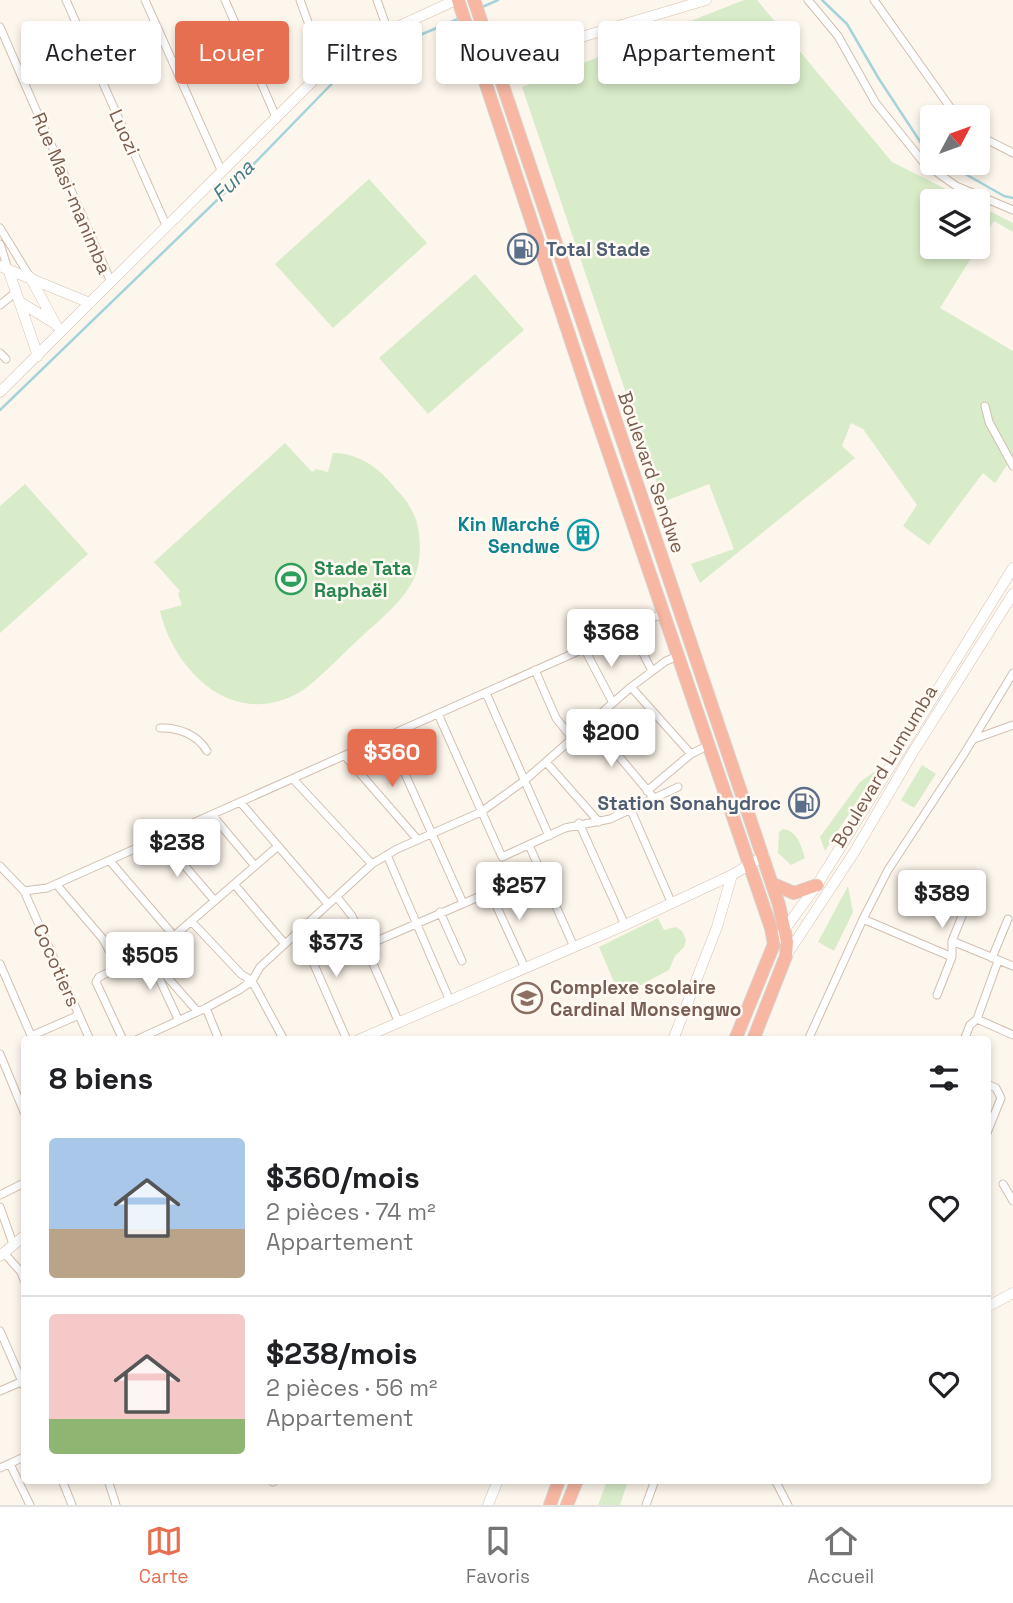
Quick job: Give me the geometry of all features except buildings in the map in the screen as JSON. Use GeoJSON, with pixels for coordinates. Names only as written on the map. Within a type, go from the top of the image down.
{"type":"FeatureCollection","features":[{"type":"Feature","properties":{"kind":"highway","name":"Boulevard Sendwe"},"geometry":{"type":"LineString","coordinates":[[474,2],[480,21]]}},
{"type":"Feature","properties":{"kind":"highway","name":"Boulevard Sendwe"},"geometry":{"type":"LineString","coordinates":[[458,3],[465,21]]}},
{"type":"Feature","properties":{"kind":"highway","name":"Boulevard Sendwe"},"geometry":{"type":"LineString","coordinates":[[486,84],[678,656],[765,905],[774,944]]}},
{"type":"Feature","properties":{"kind":"highway","name":"Boulevard Sendwe"},"geometry":{"type":"LineString","coordinates":[[501,84],[692,653],[764,856],[785,929]]}},
{"type":"Feature","properties":{"kind":"highway"},"geometry":{"type":"LineString","coordinates":[[773,884],[794,893],[817,885]]}},
{"type":"Feature","properties":{"kind":"highway","name":"Boulevard Lumumba"},"geometry":{"type":"LineString","coordinates":[[755,1036],[786,956],[785,929]]}},
{"type":"Feature","properties":{"kind":"highway","name":"Boulevard Lumumba"},"geometry":{"type":"LineString","coordinates":[[737,1036],[774,944]]}},
{"type":"Feature","properties":{"kind":"highway"},"geometry":{"type":"LineString","coordinates":[[550,1505],[558,1484]]}},
{"type":"Feature","properties":{"kind":"highway"},"geometry":{"type":"LineString","coordinates":[[567,1505],[575,1484]]}},
{"type":"Feature","properties":{"kind":"main road"},"geometry":{"type":"LineString","coordinates":[[584,36],[706,0]]}},
{"type":"Feature","properties":{"kind":"main road"},"geometry":{"type":"LineString","coordinates":[[415,21],[458,3]]}},
{"type":"Feature","properties":{"kind":"main road"},"geometry":{"type":"LineString","coordinates":[[0,392],[38,356],[59,327],[90,303],[310,84]]}},
{"type":"Feature","properties":{"kind":"main road"},"geometry":{"type":"LineString","coordinates":[[4,267],[90,303]]}},
{"type":"Feature","properties":{"kind":"main road"},"geometry":{"type":"LineString","coordinates":[[4,267],[18,297],[38,356]]}},
{"type":"Feature","properties":{"kind":"main road"},"geometry":{"type":"LineString","coordinates":[[30,277],[59,327]]}},
{"type":"Feature","properties":{"kind":"main road"},"geometry":{"type":"LineString","coordinates":[[18,297],[59,327]]}},
{"type":"Feature","properties":{"kind":"main road","name":"Boulevard Lumumba"},"geometry":{"type":"LineString","coordinates":[[774,944],[817,885],[1013,568]]}},
{"type":"Feature","properties":{"kind":"main road","name":"Boulevard Lumumba"},"geometry":{"type":"LineString","coordinates":[[786,956],[855,851],[913,752],[1013,594]]}},
{"type":"Feature","properties":{"kind":"main road"},"geometry":{"type":"LineString","coordinates":[[368,1036],[672,904],[764,856]]}},
{"type":"Feature","properties":{"kind":"main road"},"geometry":{"type":"LineString","coordinates":[[675,1036],[717,927],[732,875]]}},
{"type":"Feature","properties":{"kind":"main road"},"geometry":{"type":"LineString","coordinates":[[2,1254],[21,1238]]}},
{"type":"Feature","properties":{"kind":"main road"},"geometry":{"type":"LineString","coordinates":[[991,1302],[1013,1293]]}},
{"type":"Feature","properties":{"kind":"main road"},"geometry":{"type":"LineString","coordinates":[[488,1505],[496,1484]]}},
{"type":"Feature","properties":{"kind":"street","name":"Luozi"},"geometry":{"type":"LineString","coordinates":[[66,0],[166,225]]}},
{"type":"Feature","properties":{"kind":"street"},"geometry":{"type":"LineString","coordinates":[[145,0],[221,170]]}},
{"type":"Feature","properties":{"kind":"street"},"geometry":{"type":"LineString","coordinates":[[225,0],[276,117]]}},
{"type":"Feature","properties":{"kind":"street"},"geometry":{"type":"LineString","coordinates":[[300,0],[308,21]]}},
{"type":"Feature","properties":{"kind":"street"},"geometry":{"type":"LineString","coordinates":[[377,0],[384,21]]}},
{"type":"Feature","properties":{"kind":"street"},"geometry":{"type":"LineString","coordinates":[[808,0],[838,36],[882,111],[924,163],[956,186],[1013,210]]}},
{"type":"Feature","properties":{"kind":"street"},"geometry":{"type":"LineString","coordinates":[[874,0],[948,105]]}},
{"type":"Feature","properties":{"kind":"street","name":"Rue Masi-manimba"},"geometry":{"type":"LineString","coordinates":[[0,27],[111,282]]}},
{"type":"Feature","properties":{"kind":"street"},"geometry":{"type":"LineString","coordinates":[[990,141],[1013,153]]}},
{"type":"Feature","properties":{"kind":"street"},"geometry":{"type":"LineString","coordinates":[[0,228],[30,277]]}},
{"type":"Feature","properties":{"kind":"street"},"geometry":{"type":"LineString","coordinates":[[0,244],[4,267]]}},
{"type":"Feature","properties":{"kind":"street"},"geometry":{"type":"LineString","coordinates":[[0,305],[18,297]]}},
{"type":"Feature","properties":{"kind":"street"},"geometry":{"type":"LineString","coordinates":[[0,353],[6,359]]}},
{"type":"Feature","properties":{"kind":"street"},"geometry":{"type":"LineString","coordinates":[[985,406],[989,422],[1013,466]]}},
{"type":"Feature","properties":{"kind":"street"},"geometry":{"type":"LineString","coordinates":[[24,891],[39,890],[110,861],[664,613]]}},
{"type":"Feature","properties":{"kind":"street"},"geometry":{"type":"LineString","coordinates":[[630,628],[652,671]]}},
{"type":"Feature","properties":{"kind":"street"},"geometry":{"type":"LineString","coordinates":[[585,650],[613,703]]}},
{"type":"Feature","properties":{"kind":"street"},"geometry":{"type":"LineString","coordinates":[[155,1035],[252,981],[260,968],[372,864],[481,812],[524,781],[631,687],[666,661],[678,656]]}},
{"type":"Feature","properties":{"kind":"street"},"geometry":{"type":"LineString","coordinates":[[535,670],[556,718],[572,738]]}},
{"type":"Feature","properties":{"kind":"street"},"geometry":{"type":"LineString","coordinates":[[810,1036],[888,870],[1013,673]]}},
{"type":"Feature","properties":{"kind":"street"},"geometry":{"type":"LineString","coordinates":[[631,687],[691,754]]}},
{"type":"Feature","properties":{"kind":"street"},"geometry":{"type":"LineString","coordinates":[[486,693],[549,836]]}},
{"type":"Feature","properties":{"kind":"street"},"geometry":{"type":"LineString","coordinates":[[438,714],[502,857],[579,824],[610,819],[650,794],[691,754],[709,745]]}},
{"type":"Feature","properties":{"kind":"street"},"geometry":{"type":"LineString","coordinates":[[590,722],[650,794]]}},
{"type":"Feature","properties":{"kind":"street"},"geometry":{"type":"LineString","coordinates":[[973,739],[1013,725]]}},
{"type":"Feature","properties":{"kind":"street"},"geometry":{"type":"LineString","coordinates":[[160,728],[175,727],[202,743],[207,751]]}},
{"type":"Feature","properties":{"kind":"street"},"geometry":{"type":"LineString","coordinates":[[388,736],[463,903]]}},
{"type":"Feature","properties":{"kind":"street"},"geometry":{"type":"LineString","coordinates":[[345,756],[418,840]]}},
{"type":"Feature","properties":{"kind":"street"},"geometry":{"type":"LineString","coordinates":[[546,762],[599,822]]}},
{"type":"Feature","properties":{"kind":"street"},"geometry":{"type":"LineString","coordinates":[[293,779],[372,864]]}},
{"type":"Feature","properties":{"kind":"street"},"geometry":{"type":"LineString","coordinates":[[650,794],[678,787]]}},
{"type":"Feature","properties":{"kind":"street"},"geometry":{"type":"LineString","coordinates":[[241,803],[328,904]]}},
{"type":"Feature","properties":{"kind":"street"},"geometry":{"type":"LineString","coordinates":[[630,808],[672,904]]}},
{"type":"Feature","properties":{"kind":"street"},"geometry":{"type":"LineString","coordinates":[[213,816],[255,866]]}},
{"type":"Feature","properties":{"kind":"street"},"geometry":{"type":"LineString","coordinates":[[579,824],[625,925]]}},
{"type":"Feature","properties":{"kind":"street"},"geometry":{"type":"LineString","coordinates":[[161,838],[214,900]]}},
{"type":"Feature","properties":{"kind":"street"},"geometry":{"type":"LineString","coordinates":[[529,845],[574,947]]}},
{"type":"Feature","properties":{"kind":"street"},"geometry":{"type":"LineString","coordinates":[[121,1036],[96,982],[99,977],[147,954],[174,936],[277,847]]}},
{"type":"Feature","properties":{"kind":"street"},"geometry":{"type":"LineString","coordinates":[[387,855],[450,1001]]}},
{"type":"Feature","properties":{"kind":"street"},"geometry":{"type":"LineString","coordinates":[[110,861],[174,936]]}},
{"type":"Feature","properties":{"kind":"street","name":"Cocotiers"},"geometry":{"type":"LineString","coordinates":[[0,866],[24,891],[88,1036]]}},
{"type":"Feature","properties":{"kind":"street"},"geometry":{"type":"LineString","coordinates":[[937,995],[952,957],[953,941],[978,876]]}},
{"type":"Feature","properties":{"kind":"street"},"geometry":{"type":"LineString","coordinates":[[56,884],[103,939],[118,967]]}},
{"type":"Feature","properties":{"kind":"street"},"geometry":{"type":"LineString","coordinates":[[234,884],[285,944]]}},
{"type":"Feature","properties":{"kind":"street"},"geometry":{"type":"LineString","coordinates":[[365,946],[486,892],[492,895],[525,968]]}},
{"type":"Feature","properties":{"kind":"street"},"geometry":{"type":"LineString","coordinates":[[337,897],[352,916],[399,1023]]}},
{"type":"Feature","properties":{"kind":"street"},"geometry":{"type":"LineString","coordinates":[[440,912],[462,961]]}},
{"type":"Feature","properties":{"kind":"street"},"geometry":{"type":"LineString","coordinates":[[863,919],[952,957]]}},
{"type":"Feature","properties":{"kind":"street"},"geometry":{"type":"LineString","coordinates":[[966,1036],[970,1025],[977,1018],[1008,919]]}},
{"type":"Feature","properties":{"kind":"street"},"geometry":{"type":"LineString","coordinates":[[191,921],[252,981],[282,1036]]}},
{"type":"Feature","properties":{"kind":"street"},"geometry":{"type":"LineString","coordinates":[[296,934],[312,960],[344,1036]]}},
{"type":"Feature","properties":{"kind":"street"},"geometry":{"type":"LineString","coordinates":[[953,941],[1013,966]]}},
{"type":"Feature","properties":{"kind":"street"},"geometry":{"type":"LineString","coordinates":[[147,954],[197,1011]]}},
{"type":"Feature","properties":{"kind":"street"},"geometry":{"type":"LineString","coordinates":[[147,954],[178,1020]]}},
{"type":"Feature","properties":{"kind":"street"},"geometry":{"type":"LineString","coordinates":[[0,964],[31,1036]]}},
{"type":"Feature","properties":{"kind":"street"},"geometry":{"type":"LineString","coordinates":[[206,1009],[217,1036]]}},
{"type":"Feature","properties":{"kind":"street"},"geometry":{"type":"LineString","coordinates":[[36,1036],[79,1015]]}},
{"type":"Feature","properties":{"kind":"street"},"geometry":{"type":"LineString","coordinates":[[977,1018],[1013,1035]]}},
{"type":"Feature","properties":{"kind":"street"},"geometry":{"type":"LineString","coordinates":[[0,1054],[21,1105]]}},
{"type":"Feature","properties":{"kind":"street"},"geometry":{"type":"LineString","coordinates":[[991,1086],[996,1088],[1001,1098],[991,1123]]}},
{"type":"Feature","properties":{"kind":"street"},"geometry":{"type":"LineString","coordinates":[[0,1195],[21,1184]]}},
{"type":"Feature","properties":{"kind":"street"},"geometry":{"type":"LineString","coordinates":[[1003,1184],[1013,1201]]}},
{"type":"Feature","properties":{"kind":"street"},"geometry":{"type":"LineString","coordinates":[[0,1207],[13,1244]]}},
{"type":"Feature","properties":{"kind":"street"},"geometry":{"type":"LineString","coordinates":[[2,1254],[21,1272]]}},
{"type":"Feature","properties":{"kind":"street"},"geometry":{"type":"LineString","coordinates":[[0,1331],[21,1376]]}},
{"type":"Feature","properties":{"kind":"street"},"geometry":{"type":"LineString","coordinates":[[0,1391],[21,1384]]}},
{"type":"Feature","properties":{"kind":"street"},"geometry":{"type":"LineString","coordinates":[[0,1468],[21,1458]]}},
{"type":"Feature","properties":{"kind":"street"},"geometry":{"type":"LineString","coordinates":[[10,1464],[30,1505]]}},
{"type":"Feature","properties":{"kind":"street"},"geometry":{"type":"LineString","coordinates":[[64,1484],[72,1505]]}},
{"type":"Feature","properties":{"kind":"street"},"geometry":{"type":"LineString","coordinates":[[109,1484],[114,1504]]}},
{"type":"Feature","properties":{"kind":"street"},"geometry":{"type":"LineString","coordinates":[[646,1505],[653,1484]]}},
{"type":"Feature","properties":{"kind":"street"},"geometry":{"type":"LineString","coordinates":[[777,1484],[788,1505]]}},
{"type":"Feature","properties":{"kind":"green space"},"geometry":{"type":"Polygon","coordinates":[[[744,0],[757,0],[774,21],[690,21],[744,0]]]}},
{"type":"Feature","properties":{"kind":"green space"},"geometry":{"type":"Polygon","coordinates":[[[800,52],[892,162],[946,189],[920,189],[920,259],[971,259],[940,308],[1013,351],[1013,456],[995,483],[983,473],[929,545],[903,526],[917,505],[863,429],[851,423],[842,446],[855,458],[700,583],[691,564],[734,549],[709,484],[663,502],[522,87],[530,84],[584,84],[584,63],[598,57],[598,84],[800,84],[800,52]]]}},
{"type":"Feature","properties":{"kind":"green space"},"geometry":{"type":"Polygon","coordinates":[[[369,179],[427,243],[333,328],[275,264],[369,179]]]}},
{"type":"Feature","properties":{"kind":"green space"},"geometry":{"type":"Polygon","coordinates":[[[990,211],[1013,223],[1013,232],[994,221],[990,227],[990,211]]]}},
{"type":"Feature","properties":{"kind":"green space"},"geometry":{"type":"Polygon","coordinates":[[[475,274],[524,330],[428,414],[379,358],[475,274]]]}},
{"type":"Feature","properties":{"kind":"green space","name":"Stade Tata Raphaël"},"geometry":{"type":"Polygon","coordinates":[[[285,443],[312,472],[316,469],[328,472],[333,453],[342,453],[368,463],[383,474],[404,498],[414,515],[420,544],[419,559],[415,577],[402,597],[314,681],[300,692],[276,702],[253,704],[231,699],[211,689],[179,655],[160,611],[182,605],[178,594],[180,591],[154,562],[285,443]]]}},
{"type":"Feature","properties":{"kind":"green space"},"geometry":{"type":"Polygon","coordinates":[[[25,484],[88,554],[0,633],[0,506],[25,484]]]}},
{"type":"Feature","properties":{"kind":"green space"},"geometry":{"type":"Polygon","coordinates":[[[922,765],[936,774],[914,808],[901,800],[922,765]]]}},
{"type":"Feature","properties":{"kind":"green space"},"geometry":{"type":"Polygon","coordinates":[[[877,770],[825,851],[820,837],[860,782],[877,770]]]}},
{"type":"Feature","properties":{"kind":"green space"},"geometry":{"type":"Polygon","coordinates":[[[783,829],[795,836],[805,858],[791,865],[778,853],[779,832],[783,829]]]}},
{"type":"Feature","properties":{"kind":"green space"},"geometry":{"type":"Polygon","coordinates":[[[848,886],[853,912],[834,951],[818,942],[848,886]]]}},
{"type":"Feature","properties":{"kind":"green space"},"geometry":{"type":"Polygon","coordinates":[[[658,918],[664,930],[676,927],[682,931],[686,940],[684,947],[675,956],[669,970],[620,996],[599,947],[658,918]]]}},
{"type":"Feature","properties":{"kind":"green space"},"geometry":{"type":"Polygon","coordinates":[[[606,1484],[627,1484],[620,1505],[598,1505],[606,1484]]]}},
{"type":"Feature","properties":{"kind":"waterway","name":"Funa"},"geometry":{"type":"LineString","coordinates":[[480,8],[498,0]]}},
{"type":"Feature","properties":{"kind":"waterway","name":"Funa"},"geometry":{"type":"LineString","coordinates":[[822,0],[847,24],[920,141]]}},
{"type":"Feature","properties":{"kind":"waterway","name":"Funa"},"geometry":{"type":"LineString","coordinates":[[0,410],[242,176],[351,64],[458,19]]}},
{"type":"Feature","properties":{"kind":"waterway","name":"Funa"},"geometry":{"type":"LineString","coordinates":[[967,175],[1004,196],[1013,198]]}},
{"type":"Feature","properties":{"kind":"place","name":"Total Stade"},"geometry":{"type":"Point","coordinates":[523,249]}},
{"type":"Feature","properties":{"kind":"place","name":"Kin Marché Sendwe"},"geometry":{"type":"Point","coordinates":[583,535]}},
{"type":"Feature","properties":{"kind":"place","name":"Stade Tata Raphaël"},"geometry":{"type":"Point","coordinates":[291,579]}},
{"type":"Feature","properties":{"kind":"place","name":"Station Sonahydroc"},"geometry":{"type":"Point","coordinates":[804,803]}},
{"type":"Feature","properties":{"kind":"place","name":"Complexe scolaire Cardinal Monsengwo"},"geometry":{"type":"Point","coordinates":[527,998]}}]}
